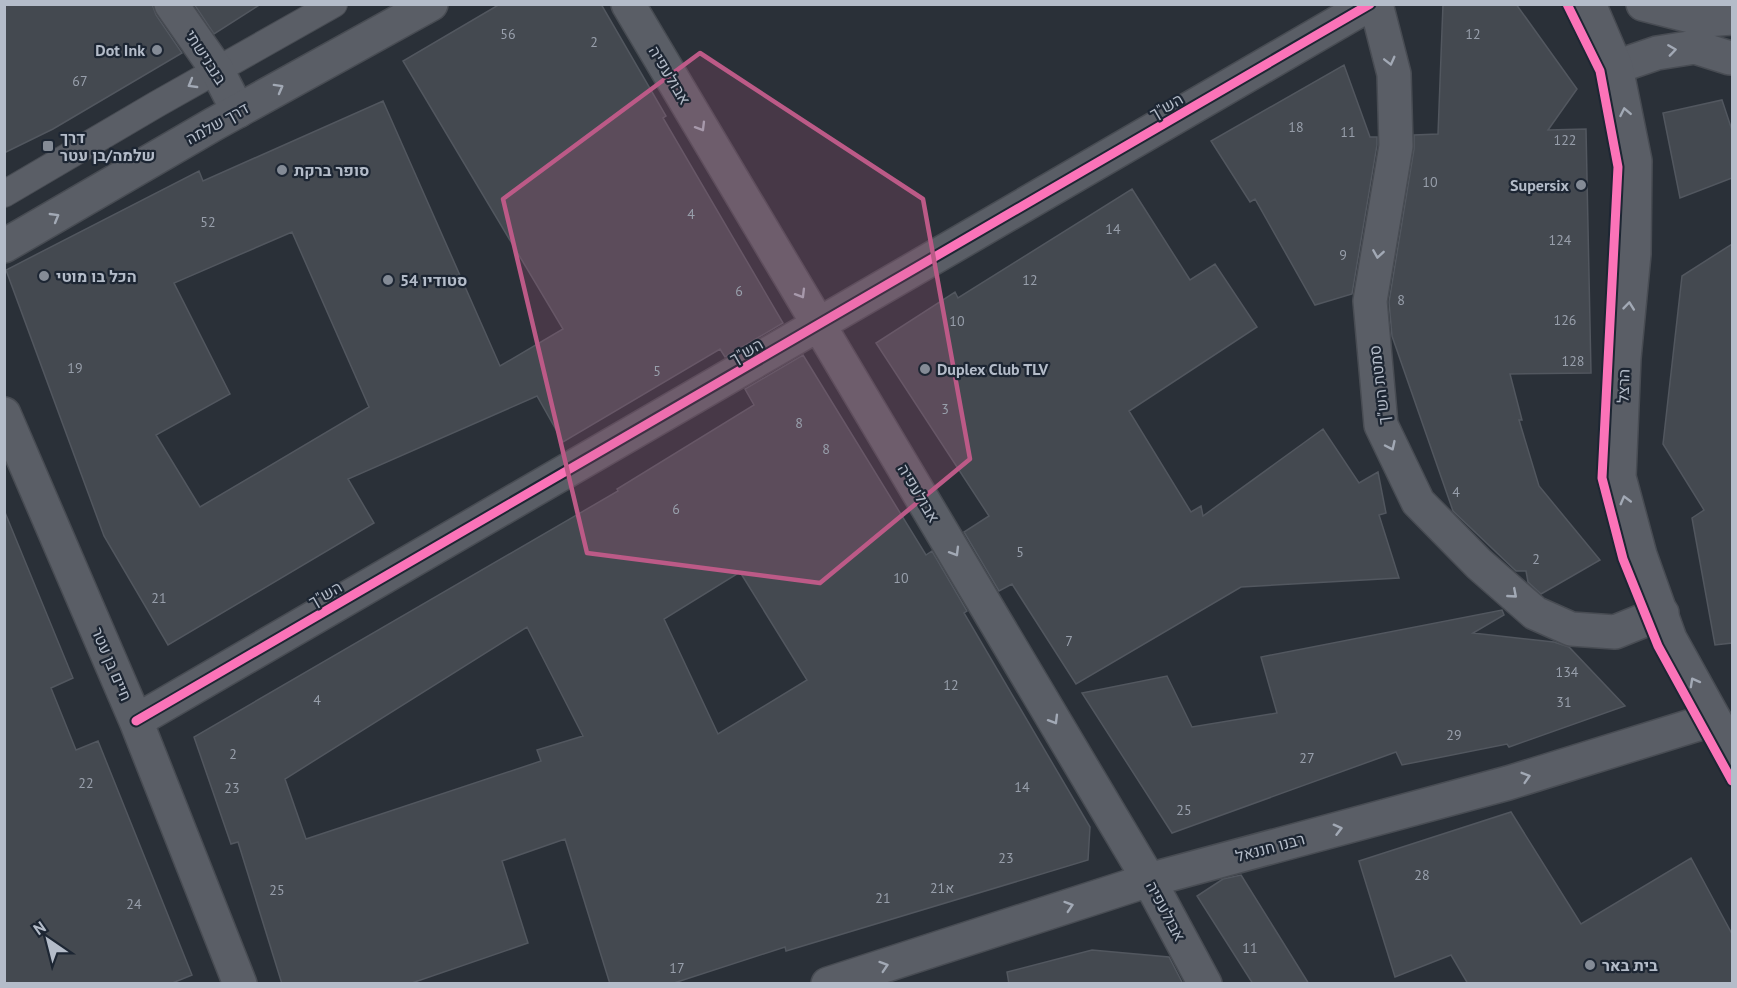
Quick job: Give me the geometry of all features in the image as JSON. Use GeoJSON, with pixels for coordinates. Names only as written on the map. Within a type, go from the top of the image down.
{"type":"FeatureCollection","features":[{"type":"Feature","properties":{"kind":"street","name":"בנבנישתי"},"geometry":{"type":"LineString","coordinates":[[171,4],[217,70],[238,111]]}},
{"type":"Feature","properties":{"kind":"street","name":"דרך שלמה"},"geometry":{"type":"LineString","coordinates":[[4,246],[238,111],[431,4]]}},
{"type":"Feature","properties":{"kind":"street","name":"אבולעפיה"},"geometry":{"type":"LineString","coordinates":[[628,4],[1149,880],[1205,984]]}},
{"type":"Feature","properties":{"kind":"street","name":"הש\"ך"},"geometry":{"type":"LineString","coordinates":[[136,721],[1370,4]]}},
{"type":"Feature","properties":{"kind":"street","name":"סמטת הש\"ך"},"geometry":{"type":"LineString","coordinates":[[1376,4],[1394,74],[1396,146],[1370,301],[1381,425],[1418,502],[1479,564],[1535,613],[1571,629],[1615,632],[1662,613]]}},
{"type":"Feature","properties":{"kind":"street","name":"הרצל"},"geometry":{"type":"LineString","coordinates":[[1589,4],[1616,67],[1635,161],[1634,254],[1624,358],[1619,477],[1640,555],[1670,639],[1732,751]]}},
{"type":"Feature","properties":{"kind":"street"},"geometry":{"type":"LineString","coordinates":[[1643,4],[1706,20],[1732,18]]}},
{"type":"Feature","properties":{"kind":"street"},"geometry":{"type":"LineString","coordinates":[[1616,67],[1657,52],[1695,47],[1732,52]]}},
{"type":"Feature","properties":{"kind":"street","name":"חיים בן עטר"},"geometry":{"type":"LineString","coordinates":[[4,414],[136,721],[240,984]]}},
{"type":"Feature","properties":{"kind":"street","name":"רבנו חננאל"},"geometry":{"type":"LineString","coordinates":[[828,984],[1149,880],[1508,783],[1714,719]]}},
{"type":"Feature","properties":{"kind":"lane"},"geometry":{"type":"LineString","coordinates":[[4,194],[334,4]]}},
{"type":"Feature","properties":{"kind":"highlighted area"},"geometry":{"type":"Polygon","coordinates":[[[700,53],[923,199],[970,459],[820,583],[587,553],[503,199],[700,53]]]}},
{"type":"Feature","properties":{"kind":"building"},"geometry":{"type":"Polygon","coordinates":[[[4,4],[152,4],[156,15],[182,53],[53,129],[4,153],[4,4]]]}},
{"type":"Feature","properties":{"kind":"building"},"geometry":{"type":"Polygon","coordinates":[[[194,4],[261,4],[214,34],[194,4]]]}},
{"type":"Feature","properties":{"kind":"building"},"geometry":{"type":"Polygon","coordinates":[[[500,4],[601,4],[666,116],[663,118],[783,323],[725,357],[720,349],[563,442],[537,396],[348,479],[374,523],[168,645],[104,536],[6,270],[199,171],[203,181],[383,101],[500,366],[563,329],[403,61],[500,4]],[[292,232],[174,283],[230,394],[156,435],[200,507],[369,407],[292,232]]]}},
{"type":"Feature","properties":{"kind":"building"},"geometry":{"type":"Polygon","coordinates":[[[1443,4],[1516,4],[1577,89],[1548,130],[1586,129],[1591,373],[1510,374],[1522,420],[1519,420],[1539,486],[1600,560],[1541,594],[1528,582],[1526,571],[1516,571],[1453,511],[1392,336],[1389,302],[1414,149],[1414,135],[1438,134],[1443,4]]]}},
{"type":"Feature","properties":{"kind":"building"},"geometry":{"type":"Polygon","coordinates":[[[1344,65],[1370,137],[1377,137],[1377,145],[1352,294],[1315,305],[1255,199],[1250,202],[1211,141],[1344,65]]]}},
{"type":"Feature","properties":{"kind":"building"},"geometry":{"type":"Polygon","coordinates":[[[1722,100],[1732,130],[1732,178],[1680,198],[1663,113],[1722,100]]]}},
{"type":"Feature","properties":{"kind":"building"},"geometry":{"type":"Polygon","coordinates":[[[1132,189],[1190,280],[1215,264],[1257,327],[1129,411],[1191,512],[1201,506],[1203,516],[1323,429],[1359,483],[1378,472],[1386,513],[1379,515],[1399,578],[1241,587],[1076,684],[1012,584],[999,591],[964,532],[989,516],[876,343],[955,292],[958,298],[1132,189]]]}},
{"type":"Feature","properties":{"kind":"building"},"geometry":{"type":"Polygon","coordinates":[[[1732,244],[1732,643],[1715,645],[1692,518],[1704,510],[1663,444],[1682,276],[1732,244]]]}},
{"type":"Feature","properties":{"kind":"building"},"geometry":{"type":"Polygon","coordinates":[[[803,355],[926,555],[932,551],[967,611],[964,613],[1090,827],[1088,860],[786,951],[785,947],[671,984],[610,984],[565,839],[502,861],[528,943],[409,984],[282,984],[238,842],[231,844],[194,737],[618,491],[617,489],[754,405],[745,389],[803,355]],[[740,572],[664,619],[718,734],[807,680],[740,572]],[[527,627],[285,779],[306,839],[541,761],[537,750],[583,736],[527,627]]]}},
{"type":"Feature","properties":{"kind":"building"},"geometry":{"type":"Polygon","coordinates":[[[4,510],[73,678],[51,688],[76,750],[98,741],[192,975],[170,984],[4,984],[4,510]]]}},
{"type":"Feature","properties":{"kind":"building"},"geometry":{"type":"Polygon","coordinates":[[[1502,610],[1504,615],[1473,633],[1554,642],[1569,647],[1625,706],[1509,747],[1507,744],[1402,765],[1396,752],[1172,833],[1082,693],[1167,676],[1192,727],[1277,713],[1261,657],[1502,610]]]}},
{"type":"Feature","properties":{"kind":"building"},"geometry":{"type":"Polygon","coordinates":[[[1511,812],[1581,924],[1691,858],[1732,934],[1732,984],[1468,984],[1451,955],[1395,977],[1359,861],[1511,812]]]}},
{"type":"Feature","properties":{"kind":"building"},"geometry":{"type":"Polygon","coordinates":[[[1241,875],[1309,984],[1253,984],[1197,896],[1223,879],[1241,875]]]}},
{"type":"Feature","properties":{"kind":"building"},"geometry":{"type":"Polygon","coordinates":[[[1092,950],[1169,957],[1183,984],[1009,984],[1007,972],[1092,950]]]}},
{"type":"Feature","properties":{"kind":"cycle path"},"geometry":{"type":"LineString","coordinates":[[136,721],[1370,4]]}},
{"type":"Feature","properties":{"kind":"cycle path"},"geometry":{"type":"LineString","coordinates":[[1567,4],[1600,71],[1618,167],[1602,478],[1623,559],[1658,646],[1732,781]]}},
{"type":"Feature","properties":{"kind":"place","name":"Dot Ink"},"geometry":{"type":"Point","coordinates":[157,50]}},
{"type":"Feature","properties":{"kind":"place","name":"דרך שלמה/בן עטר"},"geometry":{"type":"Point","coordinates":[48,146]}},
{"type":"Feature","properties":{"kind":"place","name":"סופר ברקת"},"geometry":{"type":"Point","coordinates":[282,170]}},
{"type":"Feature","properties":{"kind":"place","name":"Supersix"},"geometry":{"type":"Point","coordinates":[1581,185]}},
{"type":"Feature","properties":{"kind":"place","name":"הכל בו מוטי"},"geometry":{"type":"Point","coordinates":[44,276]}},
{"type":"Feature","properties":{"kind":"place","name":"סטודיו 54"},"geometry":{"type":"Point","coordinates":[388,280]}},
{"type":"Feature","properties":{"kind":"place","name":"Duplex Club TLV"},"geometry":{"type":"Point","coordinates":[925,369]}},
{"type":"Feature","properties":{"kind":"place","name":"בית באר"},"geometry":{"type":"Point","coordinates":[1590,965]}}]}
